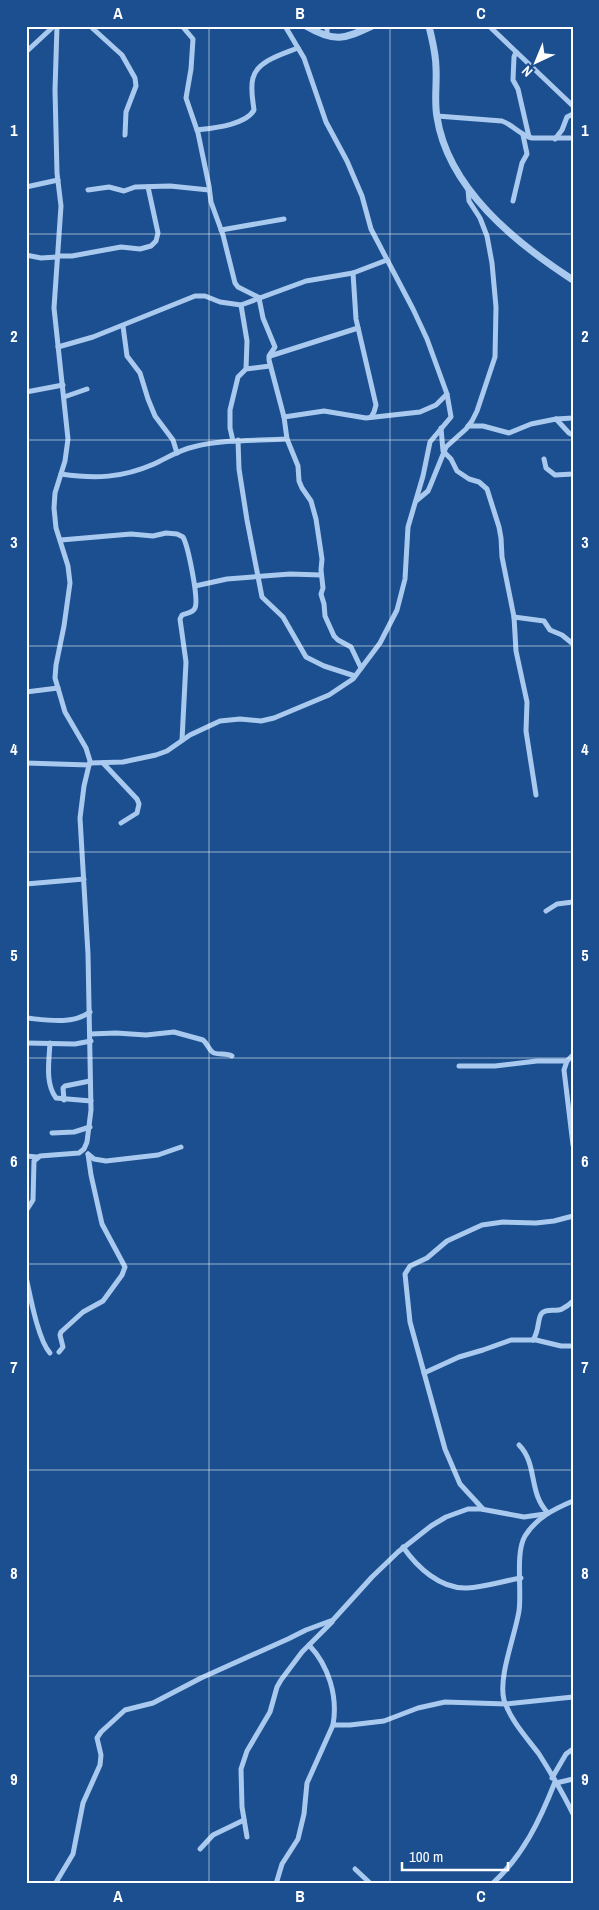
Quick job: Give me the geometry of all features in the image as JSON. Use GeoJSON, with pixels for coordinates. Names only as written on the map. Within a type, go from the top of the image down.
{"type":"FeatureCollection","features":[{"type":"Feature","properties":{"kind":"street"},"geometry":{"type":"LineString","coordinates":[[26,52],[54,26]]}},
{"type":"Feature","properties":{"kind":"street"},"geometry":{"type":"LineString","coordinates":[[26,1156],[37,1157],[79,1153],[88,1142],[90,1127],[90,1012],[80,818],[84,786],[90,764],[86,748],[66,712],[55,678],[70,583],[67,561],[54,520],[55,493],[65,461],[68,439],[54,308],[61,206],[58,180],[55,90],[58,26]]}},
{"type":"Feature","properties":{"kind":"street"},"geometry":{"type":"LineString","coordinates":[[90,26],[122,55],[135,78],[136,86],[126,112],[126,135]]}},
{"type":"Feature","properties":{"kind":"street"},"geometry":{"type":"LineString","coordinates":[[182,26],[193,39],[191,69],[186,96],[197,130],[211,202],[221,230],[235,283],[238,287],[259,298]]}},
{"type":"Feature","properties":{"kind":"street"},"geometry":{"type":"LineString","coordinates":[[26,763],[90,764],[148,758],[167,751],[182,740],[220,721],[240,719],[261,721],[287,713],[332,694],[355,676],[380,643],[397,610],[405,579],[408,527],[423,476],[430,442],[451,417],[447,394],[414,311],[368,221],[360,192],[326,122],[304,58],[285,26]]}},
{"type":"Feature","properties":{"kind":"street"},"geometry":{"type":"LineString","coordinates":[[306,26],[327,36],[347,37],[372,26]]}},
{"type":"Feature","properties":{"kind":"street"},"geometry":{"type":"LineString","coordinates":[[327,26],[327,36]]}},
{"type":"Feature","properties":{"kind":"street"},"geometry":{"type":"LineString","coordinates":[[429,26],[435,49],[436,116],[448,155],[468,188],[508,232],[545,262],[573,280]]}},
{"type":"Feature","properties":{"kind":"street"},"geometry":{"type":"LineString","coordinates":[[489,26],[573,106]]}},
{"type":"Feature","properties":{"kind":"street"},"geometry":{"type":"LineString","coordinates":[[197,130],[227,125],[248,118],[254,110],[252,80],[256,72],[267,62],[298,48]]}},
{"type":"Feature","properties":{"kind":"street"},"geometry":{"type":"LineString","coordinates":[[513,201],[522,163],[527,154],[518,89],[513,80],[516,52]]}},
{"type":"Feature","properties":{"kind":"street"},"geometry":{"type":"LineString","coordinates":[[556,139],[567,117],[573,114]]}},
{"type":"Feature","properties":{"kind":"street"},"geometry":{"type":"LineString","coordinates":[[436,116],[502,121],[511,124],[526,136],[556,139],[573,138]]}},
{"type":"Feature","properties":{"kind":"street"},"geometry":{"type":"LineString","coordinates":[[26,188],[58,180]]}},
{"type":"Feature","properties":{"kind":"street"},"geometry":{"type":"LineString","coordinates":[[88,190],[109,187],[124,191],[135,187],[170,186],[210,190]]}},
{"type":"Feature","properties":{"kind":"street"},"geometry":{"type":"LineString","coordinates":[[26,255],[41,258],[72,256],[121,247],[140,249],[151,246],[156,242],[158,233],[148,187]]}},
{"type":"Feature","properties":{"kind":"street"},"geometry":{"type":"LineString","coordinates":[[416,501],[428,490],[443,451],[449,442],[468,426],[477,411],[491,371],[496,340],[492,262],[487,236],[480,218],[469,201],[468,188]]}},
{"type":"Feature","properties":{"kind":"street"},"geometry":{"type":"LineString","coordinates":[[221,230],[284,220]]}},
{"type":"Feature","properties":{"kind":"street"},"geometry":{"type":"LineString","coordinates":[[58,347],[123,326],[195,296],[242,305],[306,281],[353,273],[387,260]]}},
{"type":"Feature","properties":{"kind":"street"},"geometry":{"type":"LineString","coordinates":[[353,273],[358,328],[376,405],[371,417]]}},
{"type":"Feature","properties":{"kind":"street"},"geometry":{"type":"LineString","coordinates":[[259,298],[262,318],[275,347],[269,356],[270,366],[288,439],[298,466],[302,488],[311,501],[316,519],[322,559],[321,575],[323,588],[321,594],[325,618],[336,639],[347,644],[354,651],[361,668]]}},
{"type":"Feature","properties":{"kind":"street"},"geometry":{"type":"LineString","coordinates":[[242,305],[247,341],[246,369]]}},
{"type":"Feature","properties":{"kind":"street"},"geometry":{"type":"LineString","coordinates":[[123,326],[127,356],[140,373],[148,399],[156,416],[173,440],[177,453]]}},
{"type":"Feature","properties":{"kind":"street"},"geometry":{"type":"LineString","coordinates":[[269,356],[358,328]]}},
{"type":"Feature","properties":{"kind":"street"},"geometry":{"type":"LineString","coordinates":[[270,366],[246,369],[238,377],[230,410],[230,428],[235,440],[257,577],[262,597],[287,622],[306,657],[324,666],[355,676]]}},
{"type":"Feature","properties":{"kind":"street"},"geometry":{"type":"LineString","coordinates":[[26,392],[63,385]]}},
{"type":"Feature","properties":{"kind":"street"},"geometry":{"type":"LineString","coordinates":[[64,398],[87,389]]}},
{"type":"Feature","properties":{"kind":"street"},"geometry":{"type":"LineString","coordinates":[[284,417],[324,411],[359,417],[424,412],[436,406],[447,394]]}},
{"type":"Feature","properties":{"kind":"street"},"geometry":{"type":"LineString","coordinates":[[468,426],[483,426],[509,433],[531,424],[573,418]]}},
{"type":"Feature","properties":{"kind":"street"},"geometry":{"type":"LineString","coordinates":[[556,419],[573,435]]}},
{"type":"Feature","properties":{"kind":"street"},"geometry":{"type":"LineString","coordinates":[[441,428],[443,451],[451,459],[457,471],[469,479],[479,482],[487,489],[500,533],[502,557],[514,618],[516,651],[527,702],[526,731],[536,796]]}},
{"type":"Feature","properties":{"kind":"street"},"geometry":{"type":"LineString","coordinates":[[61,474],[94,478],[110,476],[141,469],[192,447],[235,440],[288,439]]}},
{"type":"Feature","properties":{"kind":"street"},"geometry":{"type":"LineString","coordinates":[[544,459],[546,468],[555,475],[573,474]]}},
{"type":"Feature","properties":{"kind":"street"},"geometry":{"type":"LineString","coordinates":[[61,540],[131,534],[153,536],[166,533],[180,534],[185,541],[197,598],[195,609],[182,615],[180,619],[186,662],[182,740]]}},
{"type":"Feature","properties":{"kind":"street"},"geometry":{"type":"LineString","coordinates":[[195,586],[227,579],[290,574],[321,575]]}},
{"type":"Feature","properties":{"kind":"street"},"geometry":{"type":"LineString","coordinates":[[514,618],[544,622],[550,630],[562,635],[573,644]]}},
{"type":"Feature","properties":{"kind":"street"},"geometry":{"type":"LineString","coordinates":[[26,692],[58,688]]}},
{"type":"Feature","properties":{"kind":"street"},"geometry":{"type":"LineString","coordinates":[[103,763],[137,799],[139,804],[138,813],[121,823]]}},
{"type":"Feature","properties":{"kind":"street"},"geometry":{"type":"LineString","coordinates":[[26,884],[84,879]]}},
{"type":"Feature","properties":{"kind":"street"},"geometry":{"type":"LineString","coordinates":[[546,911],[557,904],[573,902]]}},
{"type":"Feature","properties":{"kind":"street"},"geometry":{"type":"LineString","coordinates":[[26,1018],[65,1020],[80,1018],[90,1012]]}},
{"type":"Feature","properties":{"kind":"street"},"geometry":{"type":"LineString","coordinates":[[26,1043],[74,1044],[90,1037],[116,1033],[146,1035],[174,1032],[203,1040],[216,1054],[232,1056]]}},
{"type":"Feature","properties":{"kind":"street"},"geometry":{"type":"LineString","coordinates":[[50,1044],[50,1086],[56,1098],[90,1101]]}},
{"type":"Feature","properties":{"kind":"street"},"geometry":{"type":"LineString","coordinates":[[573,1055],[567,1061],[564,1070],[573,1145]]}},
{"type":"Feature","properties":{"kind":"street"},"geometry":{"type":"LineString","coordinates":[[460,1066],[495,1066],[537,1060],[567,1061]]}},
{"type":"Feature","properties":{"kind":"street"},"geometry":{"type":"LineString","coordinates":[[64,1100],[63,1088],[65,1086],[90,1081]]}},
{"type":"Feature","properties":{"kind":"street"},"geometry":{"type":"LineString","coordinates":[[52,1133],[74,1132],[90,1127]]}},
{"type":"Feature","properties":{"kind":"street"},"geometry":{"type":"LineString","coordinates":[[84,1149],[94,1159],[106,1161],[158,1155],[181,1146]]}},
{"type":"Feature","properties":{"kind":"street"},"geometry":{"type":"LineString","coordinates":[[59,1352],[63,1347],[61,1332],[84,1312],[103,1301],[122,1275],[125,1267],[102,1224],[88,1154]]}},
{"type":"Feature","properties":{"kind":"street"},"geometry":{"type":"LineString","coordinates":[[26,1211],[33,1200],[34,1163],[37,1157]]}},
{"type":"Feature","properties":{"kind":"street"},"geometry":{"type":"LineString","coordinates":[[484,1509],[460,1484],[445,1449],[410,1322],[405,1279],[407,1269],[427,1258],[447,1241],[482,1225],[503,1222],[536,1223],[573,1216]]}},
{"type":"Feature","properties":{"kind":"street"},"geometry":{"type":"LineString","coordinates":[[26,1277],[40,1331],[45,1346],[50,1353]]}},
{"type":"Feature","properties":{"kind":"street"},"geometry":{"type":"LineString","coordinates":[[532,1340],[538,1332],[542,1313],[562,1309],[573,1301]]}},
{"type":"Feature","properties":{"kind":"street"},"geometry":{"type":"LineString","coordinates":[[424,1374],[459,1357],[518,1338],[573,1346]]}},
{"type":"Feature","properties":{"kind":"street"},"geometry":{"type":"LineString","coordinates":[[518,1445],[527,1455],[538,1501],[547,1514]]}},
{"type":"Feature","properties":{"kind":"street"},"geometry":{"type":"LineString","coordinates":[[573,1501],[537,1521],[524,1538],[521,1550],[520,1610],[504,1683],[509,1713],[539,1755],[573,1814]]}},
{"type":"Feature","properties":{"kind":"street"},"geometry":{"type":"LineString","coordinates":[[247,1836],[242,1807],[241,1769],[248,1751],[270,1712],[277,1687],[292,1664],[372,1577],[403,1547],[446,1517],[468,1508],[484,1509],[524,1517],[547,1514]]}},
{"type":"Feature","properties":{"kind":"street"},"geometry":{"type":"LineString","coordinates":[[403,1547],[422,1569],[438,1580],[452,1586],[465,1588],[520,1578]]}},
{"type":"Feature","properties":{"kind":"street"},"geometry":{"type":"LineString","coordinates":[[55,1884],[73,1854],[81,1809],[100,1765],[101,1755],[97,1738],[101,1732],[125,1710],[153,1703],[201,1678],[306,1630],[333,1620]]}},
{"type":"Feature","properties":{"kind":"street"},"geometry":{"type":"LineString","coordinates":[[276,1884],[282,1864],[298,1839],[304,1814],[307,1783],[318,1763],[333,1725],[334,1706],[330,1683],[319,1657],[309,1645]]}},
{"type":"Feature","properties":{"kind":"street"},"geometry":{"type":"LineString","coordinates":[[333,1725],[350,1726],[384,1721],[436,1703],[506,1704],[573,1697]]}},
{"type":"Feature","properties":{"kind":"street"},"geometry":{"type":"LineString","coordinates":[[492,1884],[504,1872],[528,1840],[539,1821],[566,1754],[573,1749]]}},
{"type":"Feature","properties":{"kind":"street"},"geometry":{"type":"LineString","coordinates":[[554,1781],[573,1779]]}},
{"type":"Feature","properties":{"kind":"street"},"geometry":{"type":"LineString","coordinates":[[200,1849],[213,1835],[244,1820]]}},
{"type":"Feature","properties":{"kind":"street"},"geometry":{"type":"LineString","coordinates":[[355,1869],[371,1884]]}}]}
